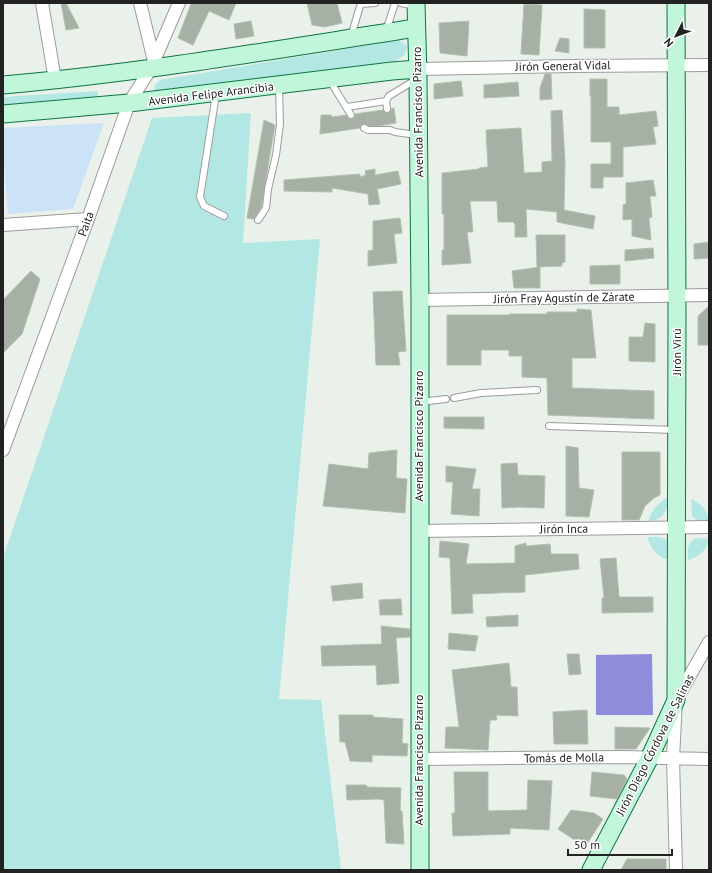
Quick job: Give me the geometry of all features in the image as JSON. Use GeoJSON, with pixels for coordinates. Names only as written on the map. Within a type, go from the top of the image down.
{"type":"FeatureCollection","features":[{"type":"Feature","properties":{"kind":"main road","name":"Jirón Virú"},"geometry":{"type":"LineString","coordinates":[[676,3],[676,700]]}},
{"type":"Feature","properties":{"kind":"main road","name":"Avenida Francisco Pizarro"},"geometry":{"type":"LineString","coordinates":[[411,4],[416,28],[418,74],[420,300],[420,870]]}},
{"type":"Feature","properties":{"kind":"main road"},"geometry":{"type":"LineString","coordinates":[[3,85],[55,80],[152,64],[416,28]]}},
{"type":"Feature","properties":{"kind":"main road","name":"Avenida Felipe Arancibia"},"geometry":{"type":"LineString","coordinates":[[3,114],[129,103],[392,71],[418,74]]}},
{"type":"Feature","properties":{"kind":"main road","name":"Jirón Diego Córdova de Salinas"},"geometry":{"type":"LineString","coordinates":[[591,870],[649,759],[676,700]]}},
{"type":"Feature","properties":{"kind":"street"},"geometry":{"type":"LineString","coordinates":[[42,3],[55,80]]}},
{"type":"Feature","properties":{"kind":"street"},"geometry":{"type":"LineString","coordinates":[[140,3],[152,64]]}},
{"type":"Feature","properties":{"kind":"street","name":"Paita"},"geometry":{"type":"LineString","coordinates":[[3,450],[129,103],[152,64],[179,3]]}},
{"type":"Feature","properties":{"kind":"street","name":"Jirón General Vidal"},"geometry":{"type":"LineString","coordinates":[[418,74],[575,66],[709,65]]}},
{"type":"Feature","properties":{"kind":"street"},"geometry":{"type":"LineString","coordinates":[[3,225],[88,219]]}},
{"type":"Feature","properties":{"kind":"street","name":"Jirón Fray Agustín de Zárate"},"geometry":{"type":"LineString","coordinates":[[420,300],[709,296]]}},
{"type":"Feature","properties":{"kind":"street","name":"Jirón Inca"},"geometry":{"type":"LineString","coordinates":[[419,531],[709,527]]}},
{"type":"Feature","properties":{"kind":"street","name":"Jirón Diego Córdova de Salinas"},"geometry":{"type":"LineString","coordinates":[[676,700],[709,642]]}},
{"type":"Feature","properties":{"kind":"street"},"geometry":{"type":"LineString","coordinates":[[676,700],[673,759],[676,870]]}},
{"type":"Feature","properties":{"kind":"street","name":"Tomás de Molla"},"geometry":{"type":"LineString","coordinates":[[419,759],[709,759]]}},
{"type":"Feature","properties":{"kind":"lane"},"geometry":{"type":"LineString","coordinates":[[350,38],[361,4],[375,3]]}},
{"type":"Feature","properties":{"kind":"lane"},"geometry":{"type":"LineString","coordinates":[[386,32],[395,3]]}},
{"type":"Feature","properties":{"kind":"lane"},"geometry":{"type":"LineString","coordinates":[[387,109],[386,101],[389,96],[418,74]]}},
{"type":"Feature","properties":{"kind":"lane"},"geometry":{"type":"LineString","coordinates":[[329,79],[351,115]]}},
{"type":"Feature","properties":{"kind":"lane"},"geometry":{"type":"LineString","coordinates":[[258,220],[266,208],[268,189],[276,155],[280,124],[279,85]]}},
{"type":"Feature","properties":{"kind":"lane"},"geometry":{"type":"LineString","coordinates":[[216,93],[200,197],[204,206],[224,216]]}},
{"type":"Feature","properties":{"kind":"lane"},"geometry":{"type":"LineString","coordinates":[[347,107],[386,101]]}},
{"type":"Feature","properties":{"kind":"lane"},"geometry":{"type":"LineString","coordinates":[[364,128],[368,130],[390,127],[395,132],[418,135]]}},
{"type":"Feature","properties":{"kind":"lane"},"geometry":{"type":"LineString","coordinates":[[454,398],[481,393],[537,390]]}},
{"type":"Feature","properties":{"kind":"lane"},"geometry":{"type":"LineString","coordinates":[[419,402],[446,399]]}},
{"type":"Feature","properties":{"kind":"lane"},"geometry":{"type":"LineString","coordinates":[[549,426],[676,430]]}},
{"type":"Feature","properties":{"kind":"shaded area"},"geometry":{"type":"Polygon","coordinates":[[[399,40],[407,46],[405,55],[395,61],[154,93],[155,85],[160,80],[399,40]]]}},
{"type":"Feature","properties":{"kind":"shaded area"},"geometry":{"type":"Polygon","coordinates":[[[97,91],[98,96],[93,100],[3,106],[3,97],[97,91]]]}},
{"type":"Feature","properties":{"kind":"shaded area"},"geometry":{"type":"Polygon","coordinates":[[[251,113],[243,243],[320,239],[279,699],[321,700],[341,870],[3,870],[3,558],[152,118],[251,113]]]}},
{"type":"Feature","properties":{"kind":"shaded area"},"geometry":{"type":"Polygon","coordinates":[[[104,123],[73,209],[8,214],[3,151],[3,128],[104,123]]]}},
{"type":"Feature","properties":{"kind":"shaded area"},"geometry":{"type":"Polygon","coordinates":[[[669,497],[666,511],[657,519],[648,522],[656,507],[669,497]]]}},
{"type":"Feature","properties":{"kind":"shaded area"},"geometry":{"type":"Polygon","coordinates":[[[691,499],[703,508],[707,514],[709,522],[700,522],[692,516],[691,499]]]}},
{"type":"Feature","properties":{"kind":"shaded area"},"geometry":{"type":"Polygon","coordinates":[[[647,537],[656,537],[666,539],[668,541],[667,559],[657,554],[652,548],[647,537]]]}},
{"type":"Feature","properties":{"kind":"shaded area"},"geometry":{"type":"Polygon","coordinates":[[[696,538],[708,539],[707,546],[699,555],[688,560],[689,545],[696,538]]]}},
{"type":"Feature","properties":{"kind":"shaded area"},"geometry":{"type":"Polygon","coordinates":[[[652,654],[653,715],[596,715],[596,655],[652,654]]]}},
{"type":"Feature","properties":{"kind":"building"},"geometry":{"type":"Polygon","coordinates":[[[61,3],[66,3],[79,28],[66,30],[61,3]]]}},
{"type":"Feature","properties":{"kind":"building"},"geometry":{"type":"Polygon","coordinates":[[[189,3],[236,3],[229,20],[209,11],[193,45],[178,38],[191,4],[189,3]]]}},
{"type":"Feature","properties":{"kind":"building"},"geometry":{"type":"Polygon","coordinates":[[[307,3],[337,3],[342,23],[325,27],[312,25],[307,3]]]}},
{"type":"Feature","properties":{"kind":"building"},"geometry":{"type":"Polygon","coordinates":[[[524,4],[542,5],[539,55],[521,54],[524,4]]]}},
{"type":"Feature","properties":{"kind":"building"},"geometry":{"type":"Polygon","coordinates":[[[584,9],[605,10],[605,48],[584,48],[584,9]]]}},
{"type":"Feature","properties":{"kind":"building"},"geometry":{"type":"Polygon","coordinates":[[[251,21],[254,36],[236,39],[234,24],[251,21]]]}},
{"type":"Feature","properties":{"kind":"building"},"geometry":{"type":"Polygon","coordinates":[[[469,21],[467,56],[440,53],[439,23],[469,21]]]}},
{"type":"Feature","properties":{"kind":"building"},"geometry":{"type":"Polygon","coordinates":[[[560,38],[569,39],[569,53],[555,51],[560,38]]]}},
{"type":"Feature","properties":{"kind":"building"},"geometry":{"type":"Polygon","coordinates":[[[545,74],[551,74],[552,99],[540,100],[540,88],[545,74]]]}},
{"type":"Feature","properties":{"kind":"building"},"geometry":{"type":"Polygon","coordinates":[[[590,79],[607,79],[607,107],[619,107],[619,115],[656,111],[658,126],[653,127],[656,144],[623,147],[623,177],[603,177],[603,188],[591,188],[591,164],[611,164],[611,142],[591,142],[590,79]]]}},
{"type":"Feature","properties":{"kind":"building"},"geometry":{"type":"Polygon","coordinates":[[[461,81],[463,96],[434,99],[434,84],[461,81]]]}},
{"type":"Feature","properties":{"kind":"building"},"geometry":{"type":"Polygon","coordinates":[[[518,82],[519,96],[484,98],[484,85],[518,82]]]}},
{"type":"Feature","properties":{"kind":"building"},"geometry":{"type":"Polygon","coordinates":[[[394,108],[396,123],[378,126],[363,124],[360,128],[320,134],[321,115],[331,115],[332,117],[346,115],[349,119],[352,119],[355,117],[355,114],[383,110],[385,113],[388,113],[394,108]]]}},
{"type":"Feature","properties":{"kind":"building"},"geometry":{"type":"Polygon","coordinates":[[[562,110],[565,162],[564,210],[595,216],[593,229],[557,222],[557,212],[526,209],[527,237],[515,237],[515,224],[513,222],[498,222],[497,201],[470,201],[473,232],[467,232],[471,263],[442,265],[442,250],[444,250],[444,214],[442,214],[442,173],[488,167],[486,130],[521,128],[524,173],[542,172],[542,162],[552,161],[551,111],[562,110]]]}},
{"type":"Feature","properties":{"kind":"building"},"geometry":{"type":"Polygon","coordinates":[[[264,120],[275,125],[261,208],[254,219],[247,218],[264,120]]]}},
{"type":"Feature","properties":{"kind":"building"},"geometry":{"type":"Polygon","coordinates":[[[375,169],[375,175],[398,171],[401,184],[377,189],[380,204],[369,205],[368,194],[332,188],[332,192],[284,191],[284,180],[360,174],[360,177],[366,175],[365,171],[375,169]]]}},
{"type":"Feature","properties":{"kind":"building"},"geometry":{"type":"Polygon","coordinates":[[[653,180],[656,196],[650,196],[652,217],[649,218],[651,240],[632,236],[632,219],[623,220],[623,205],[626,204],[626,183],[653,180]]]}},
{"type":"Feature","properties":{"kind":"building"},"geometry":{"type":"Polygon","coordinates":[[[400,218],[402,233],[394,234],[397,263],[368,266],[368,251],[373,250],[373,221],[400,218]]]}},
{"type":"Feature","properties":{"kind":"building"},"geometry":{"type":"Polygon","coordinates":[[[536,235],[565,235],[565,262],[562,263],[562,266],[537,267],[536,235]]]}},
{"type":"Feature","properties":{"kind":"building"},"geometry":{"type":"Polygon","coordinates":[[[709,242],[709,258],[694,259],[694,244],[709,242]]]}},
{"type":"Feature","properties":{"kind":"building"},"geometry":{"type":"Polygon","coordinates":[[[653,248],[654,258],[625,261],[625,250],[653,248]]]}},
{"type":"Feature","properties":{"kind":"building"},"geometry":{"type":"Polygon","coordinates":[[[620,265],[620,284],[590,284],[590,266],[620,265]]]}},
{"type":"Feature","properties":{"kind":"building"},"geometry":{"type":"Polygon","coordinates":[[[540,267],[540,288],[514,288],[512,271],[540,267]]]}},
{"type":"Feature","properties":{"kind":"building"},"geometry":{"type":"Polygon","coordinates":[[[31,271],[40,279],[22,334],[3,353],[3,300],[31,271]]]}},
{"type":"Feature","properties":{"kind":"building"},"geometry":{"type":"Polygon","coordinates":[[[402,291],[406,351],[398,352],[400,365],[376,365],[373,292],[402,291]]]}},
{"type":"Feature","properties":{"kind":"building"},"geometry":{"type":"Polygon","coordinates":[[[709,306],[709,345],[698,345],[698,316],[709,306]]]}},
{"type":"Feature","properties":{"kind":"building"},"geometry":{"type":"Polygon","coordinates":[[[577,309],[591,310],[596,358],[572,358],[572,388],[654,391],[654,419],[548,415],[547,378],[522,377],[522,356],[509,356],[509,350],[481,350],[481,365],[447,365],[447,315],[547,314],[547,312],[577,312],[577,309]]]}},
{"type":"Feature","properties":{"kind":"building"},"geometry":{"type":"Polygon","coordinates":[[[645,323],[655,324],[655,362],[629,361],[629,337],[643,337],[645,323]]]}},
{"type":"Feature","properties":{"kind":"building"},"geometry":{"type":"Polygon","coordinates":[[[444,417],[484,417],[484,429],[444,428],[444,417]]]}},
{"type":"Feature","properties":{"kind":"building"},"geometry":{"type":"Polygon","coordinates":[[[566,446],[578,448],[579,488],[594,490],[589,517],[566,516],[566,446]]]}},
{"type":"Feature","properties":{"kind":"building"},"geometry":{"type":"Polygon","coordinates":[[[397,450],[396,478],[407,479],[405,513],[323,506],[329,464],[368,469],[369,453],[397,450]]]}},
{"type":"Feature","properties":{"kind":"building"},"geometry":{"type":"Polygon","coordinates":[[[622,452],[660,452],[660,495],[645,506],[639,520],[622,520],[622,452]]]}},
{"type":"Feature","properties":{"kind":"building"},"geometry":{"type":"Polygon","coordinates":[[[517,463],[518,475],[545,476],[544,508],[502,508],[501,464],[517,463]]]}},
{"type":"Feature","properties":{"kind":"building"},"geometry":{"type":"Polygon","coordinates":[[[446,466],[476,469],[472,489],[480,489],[479,516],[451,514],[453,482],[446,482],[446,466]]]}},
{"type":"Feature","properties":{"kind":"building"},"geometry":{"type":"Polygon","coordinates":[[[440,541],[469,544],[466,564],[515,563],[515,546],[526,543],[526,546],[550,544],[551,554],[578,554],[579,569],[525,575],[525,592],[472,594],[473,613],[452,614],[450,558],[439,557],[440,541]]]}},
{"type":"Feature","properties":{"kind":"building"},"geometry":{"type":"Polygon","coordinates":[[[616,558],[619,597],[653,597],[653,612],[602,613],[602,598],[604,598],[600,559],[616,558]]]}},
{"type":"Feature","properties":{"kind":"building"},"geometry":{"type":"Polygon","coordinates":[[[362,583],[363,598],[333,601],[331,586],[362,583]]]}},
{"type":"Feature","properties":{"kind":"building"},"geometry":{"type":"Polygon","coordinates":[[[401,599],[402,615],[380,615],[379,600],[401,599]]]}},
{"type":"Feature","properties":{"kind":"building"},"geometry":{"type":"Polygon","coordinates":[[[518,615],[518,626],[487,627],[486,617],[518,615]]]}},
{"type":"Feature","properties":{"kind":"building"},"geometry":{"type":"Polygon","coordinates":[[[381,626],[410,629],[410,637],[396,638],[399,683],[377,685],[376,665],[322,666],[321,646],[382,644],[381,626]]]}},
{"type":"Feature","properties":{"kind":"building"},"geometry":{"type":"Polygon","coordinates":[[[449,633],[478,636],[475,651],[448,649],[449,633]]]}},
{"type":"Feature","properties":{"kind":"building"},"geometry":{"type":"Polygon","coordinates":[[[567,654],[579,654],[581,674],[569,675],[567,654]]]}},
{"type":"Feature","properties":{"kind":"building"},"geometry":{"type":"Polygon","coordinates":[[[509,663],[511,687],[517,687],[518,716],[496,715],[497,720],[490,720],[488,750],[445,748],[446,727],[459,727],[452,670],[509,663]]]}},
{"type":"Feature","properties":{"kind":"building"},"geometry":{"type":"Polygon","coordinates":[[[587,710],[588,744],[554,744],[553,712],[587,710]]]}},
{"type":"Feature","properties":{"kind":"building"},"geometry":{"type":"Polygon","coordinates":[[[339,715],[373,715],[373,717],[403,719],[402,743],[408,744],[407,756],[372,755],[372,762],[350,761],[345,742],[340,742],[339,715]]]}},
{"type":"Feature","properties":{"kind":"building"},"geometry":{"type":"Polygon","coordinates":[[[615,727],[650,728],[636,749],[615,749],[615,727]]]}},
{"type":"Feature","properties":{"kind":"building"},"geometry":{"type":"Polygon","coordinates":[[[454,772],[488,772],[488,811],[527,810],[528,780],[552,781],[549,830],[510,828],[510,834],[453,836],[452,813],[455,813],[454,772]]]}},
{"type":"Feature","properties":{"kind":"building"},"geometry":{"type":"Polygon","coordinates":[[[592,772],[624,775],[627,779],[617,799],[590,796],[592,772]]]}},
{"type":"Feature","properties":{"kind":"building"},"geometry":{"type":"Polygon","coordinates":[[[346,785],[401,788],[400,811],[402,811],[404,844],[386,843],[384,800],[347,800],[346,785]]]}},
{"type":"Feature","properties":{"kind":"building"},"geometry":{"type":"Polygon","coordinates":[[[571,810],[594,813],[603,819],[585,847],[558,829],[571,810]]]}},
{"type":"Feature","properties":{"kind":"building"},"geometry":{"type":"Polygon","coordinates":[[[627,859],[666,859],[666,870],[621,870],[627,859]]]}}]}
